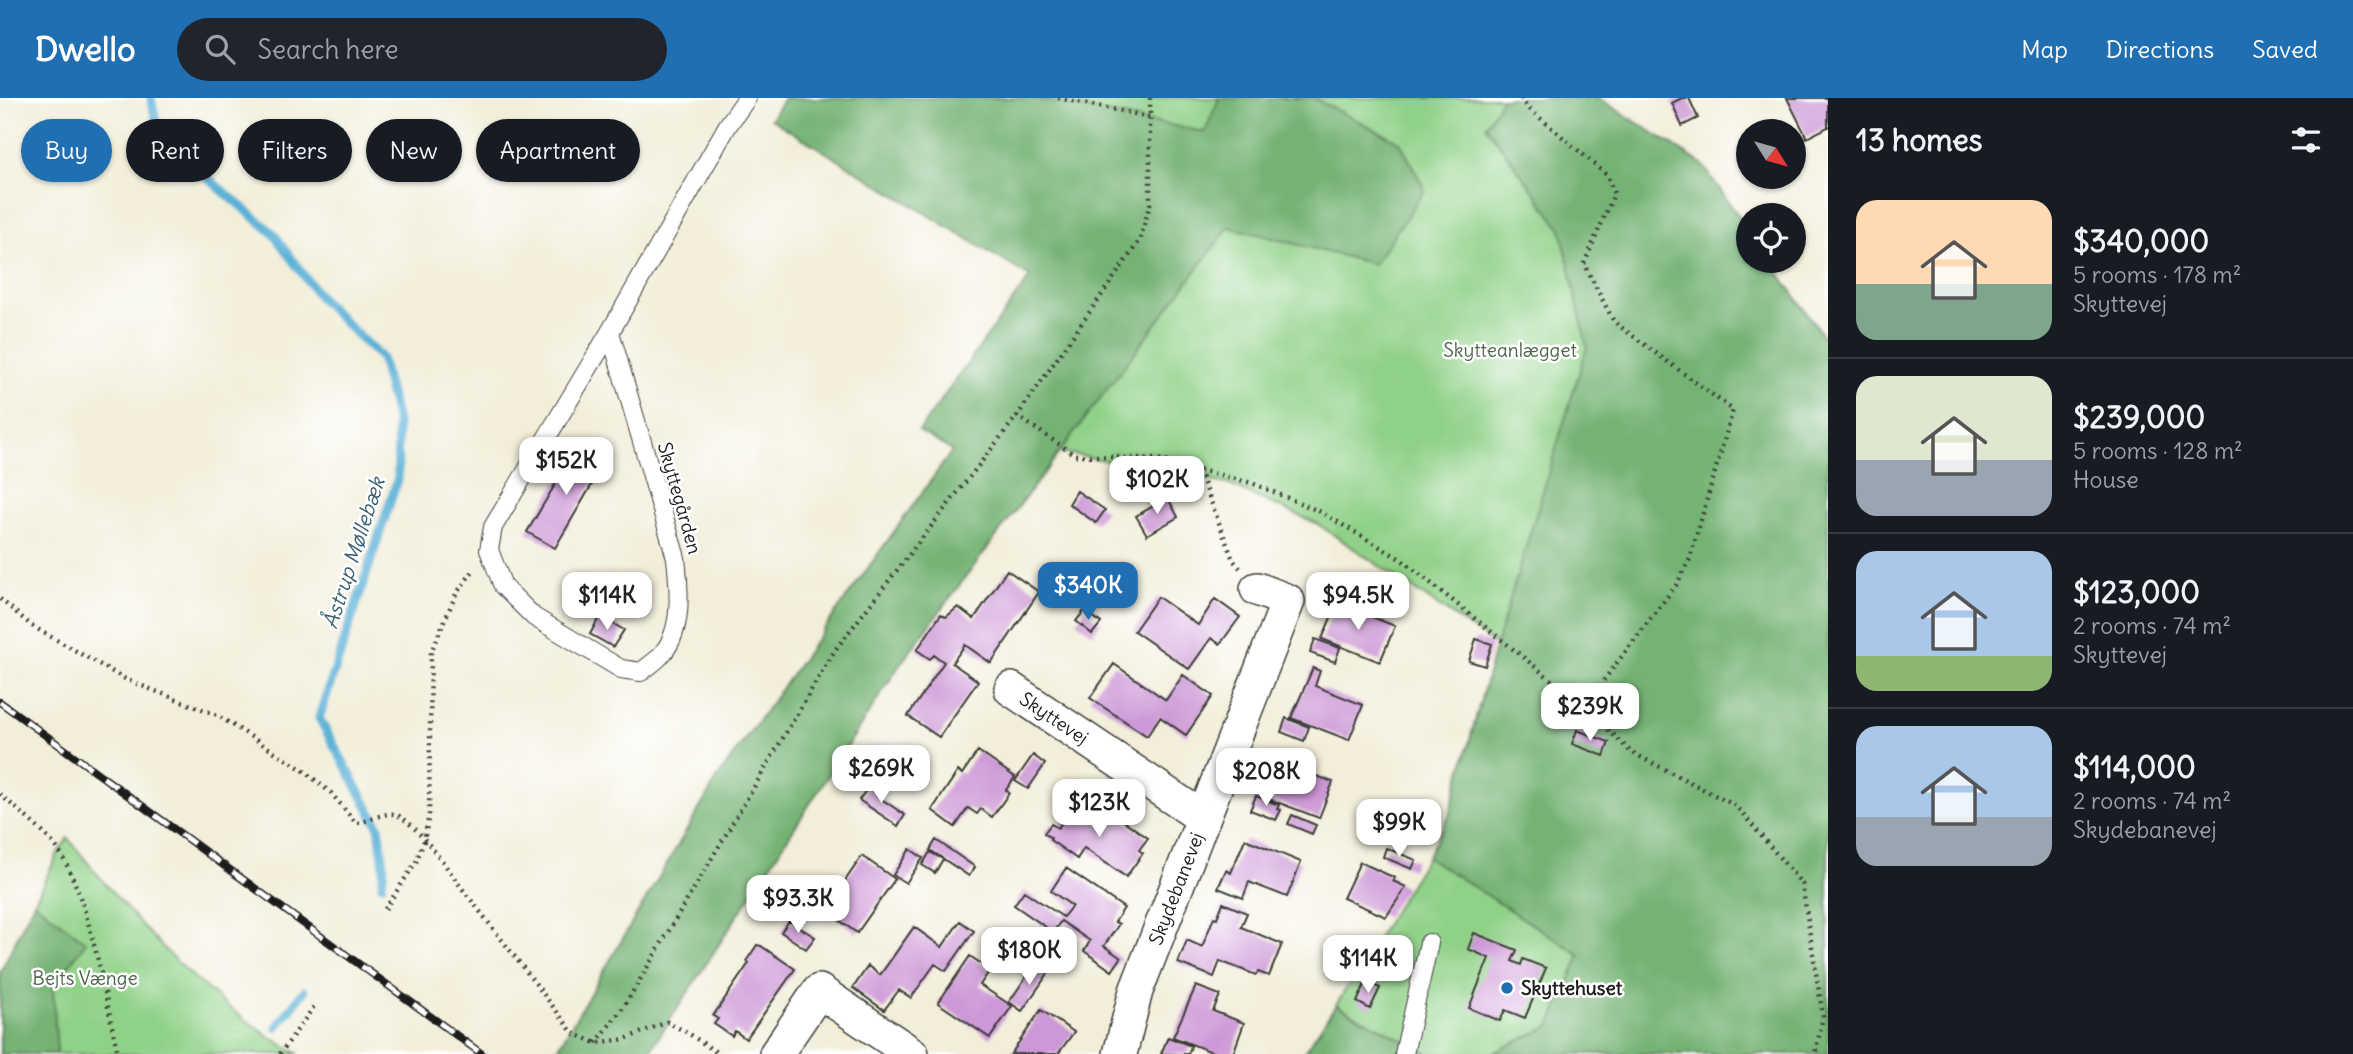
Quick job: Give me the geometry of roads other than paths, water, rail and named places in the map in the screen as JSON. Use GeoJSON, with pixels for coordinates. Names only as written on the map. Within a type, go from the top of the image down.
{"type":"FeatureCollection","features":[{"type":"Feature","properties":{"kind":"street","name":"Skydebanevej"},"geometry":{"type":"LineString","coordinates":[[1120,1054],[1136,991],[1288,601],[1257,589]]}},
{"type":"Feature","properties":{"kind":"street","name":"Skyttevej"},"geometry":{"type":"LineString","coordinates":[[1011,690],[1203,818]]}},
{"type":"Feature","properties":{"kind":"street"},"geometry":{"type":"LineString","coordinates":[[776,1054],[819,990],[912,1054]]}},
{"type":"Feature","properties":{"kind":"lane"},"geometry":{"type":"LineString","coordinates":[[610,332],[728,125],[747,98]]}},
{"type":"Feature","properties":{"kind":"lane","name":"Skyttegården"},"geometry":{"type":"LineString","coordinates":[[610,332],[676,558],[680,594],[675,628],[664,653],[641,672],[621,669],[534,617],[503,586],[489,550],[493,527],[610,332]]}},
{"type":"Feature","properties":{"kind":"lane"},"geometry":{"type":"LineString","coordinates":[[1404,1054],[1429,943]]}},
{"type":"Feature","properties":{"kind":"waterway","name":"Åstrup Møllebæk"},"geometry":{"type":"LineString","coordinates":[[151,98],[160,138],[273,233],[321,299],[381,358],[397,421],[398,478],[319,718],[379,827],[384,866],[382,885]]}},
{"type":"Feature","properties":{"kind":"waterway","name":"Åstrup Møllebæk"},"geometry":{"type":"LineString","coordinates":[[277,1027],[304,991]]}},
{"type":"Feature","properties":{"kind":"railway"},"geometry":{"type":"LineString","coordinates":[[0,702],[482,1054]]}},
{"type":"Feature","properties":{"kind":"place","name":"Skyttehuset"},"geometry":{"type":"Point","coordinates":[1507,988]}},
{"type":"Feature","properties":{"kind":"park label","name":"Skytteanlægget"},"geometry":{"type":"Point","coordinates":[1510,350]}},
{"type":"Feature","properties":{"kind":"park label","name":"Bejts Vænge"},"geometry":{"type":"Point","coordinates":[85,978]}}]}
